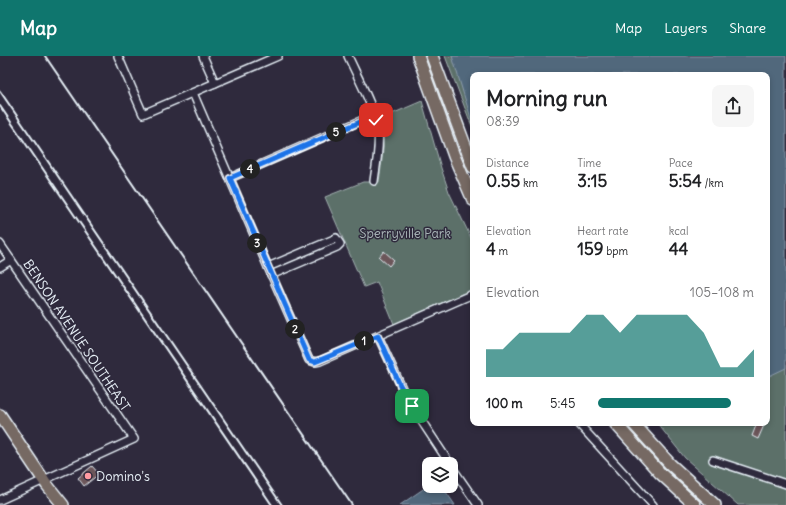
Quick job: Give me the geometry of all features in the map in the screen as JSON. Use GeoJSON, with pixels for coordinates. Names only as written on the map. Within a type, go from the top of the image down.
{"type":"FeatureCollection","features":[{"type":"Feature","properties":{"kind":"highway"},"geometry":{"type":"LineString","coordinates":[[418,56],[454,156],[470,193]]}},
{"type":"Feature","properties":{"kind":"highway"},"geometry":{"type":"LineString","coordinates":[[432,56],[470,160]]}},
{"type":"Feature","properties":{"kind":"highway"},"geometry":{"type":"LineString","coordinates":[[0,415],[44,480],[63,505]]}},
{"type":"Feature","properties":{"kind":"highway"},"geometry":{"type":"LineString","coordinates":[[618,426],[660,473],[695,505]]}},
{"type":"Feature","properties":{"kind":"highway"},"geometry":{"type":"LineString","coordinates":[[636,426],[670,464],[715,505]]}},
{"type":"Feature","properties":{"kind":"street"},"geometry":{"type":"LineString","coordinates":[[118,56],[143,114],[278,56]]}},
{"type":"Feature","properties":{"kind":"street"},"geometry":{"type":"LineString","coordinates":[[204,56],[215,83]]}},
{"type":"Feature","properties":{"kind":"street"},"geometry":{"type":"LineString","coordinates":[[348,56],[374,116],[378,138],[374,181]]}},
{"type":"Feature","properties":{"kind":"street"},"geometry":{"type":"LineString","coordinates":[[193,93],[309,360],[315,362],[320,360],[470,295]]}},
{"type":"Feature","properties":{"kind":"street"},"geometry":{"type":"LineString","coordinates":[[230,178],[374,116]]}},
{"type":"Feature","properties":{"kind":"street"},"geometry":{"type":"LineString","coordinates":[[268,267],[336,238],[340,242],[340,246],[271,275]]}},
{"type":"Feature","properties":{"kind":"street","name":"BENSON AVENUE SOUTHEAST"},"geometry":{"type":"LineString","coordinates":[[0,244],[134,439],[44,480]]}},
{"type":"Feature","properties":{"kind":"street"},"geometry":{"type":"LineString","coordinates":[[0,267],[11,260]]}},
{"type":"Feature","properties":{"kind":"street"},"geometry":{"type":"LineString","coordinates":[[378,336],[407,399],[445,457]]}},
{"type":"Feature","properties":{"kind":"street"},"geometry":{"type":"LineString","coordinates":[[581,426],[653,505]]}},
{"type":"Feature","properties":{"kind":"street"},"geometry":{"type":"LineString","coordinates":[[713,460],[786,484]]}},
{"type":"Feature","properties":{"kind":"street"},"geometry":{"type":"LineString","coordinates":[[458,476],[478,505]]}},
{"type":"Feature","properties":{"kind":"street"},"geometry":{"type":"LineString","coordinates":[[0,500],[44,480]]}},
{"type":"Feature","properties":{"kind":"green space"},"geometry":{"type":"Polygon","coordinates":[[[445,56],[466,56],[470,73],[470,121],[445,56]]]}},
{"type":"Feature","properties":{"kind":"green space","name":"Sperryville Park"},"geometry":{"type":"Polygon","coordinates":[[[422,101],[449,192],[470,236],[470,290],[394,324],[377,282],[364,287],[325,197],[363,182],[379,182],[383,143],[380,119],[422,101]]]}},
{"type":"Feature","properties":{"kind":"green space"},"geometry":{"type":"Polygon","coordinates":[[[786,364],[786,505],[738,505],[685,458],[659,426],[770,426],[770,375],[786,364]]]}},
{"type":"Feature","properties":{"kind":"water"},"geometry":{"type":"Polygon","coordinates":[[[452,56],[786,56],[786,368],[770,376],[770,72],[470,72],[470,115],[452,56]]]}},
{"type":"Feature","properties":{"kind":"water"},"geometry":{"type":"Polygon","coordinates":[[[422,490],[422,493],[447,493],[455,505],[400,505],[422,490]]]}},
{"type":"Feature","properties":{"kind":"building"},"geometry":{"type":"Polygon","coordinates":[[[384,251],[394,260],[389,266],[379,257],[384,251]]]}},
{"type":"Feature","properties":{"kind":"building"},"geometry":{"type":"Polygon","coordinates":[[[756,426],[764,426],[758,439],[752,436],[756,426]]]}},
{"type":"Feature","properties":{"kind":"building","name":"Domino's"},"geometry":{"type":"Polygon","coordinates":[[[92,466],[99,474],[84,486],[78,478],[92,466]]]}},
{"type":"Feature","properties":{"kind":"railway"},"geometry":{"type":"LineString","coordinates":[[45,56],[352,505]]}},
{"type":"Feature","properties":{"kind":"railway"},"geometry":{"type":"LineString","coordinates":[[0,91],[282,505]]}},
{"type":"Feature","properties":{"kind":"railway"},"geometry":{"type":"LineString","coordinates":[[0,106],[272,505]]}},
{"type":"Feature","properties":{"kind":"place","name":"Domino's"},"geometry":{"type":"Point","coordinates":[88,476]}},
{"type":"Feature","properties":{"kind":"route"},"geometry":{"type":"LineString","coordinates":[[376,120],[374,116],[230,178],[309,360],[315,362],[378,336],[400,385],[412,406]]}}]}
